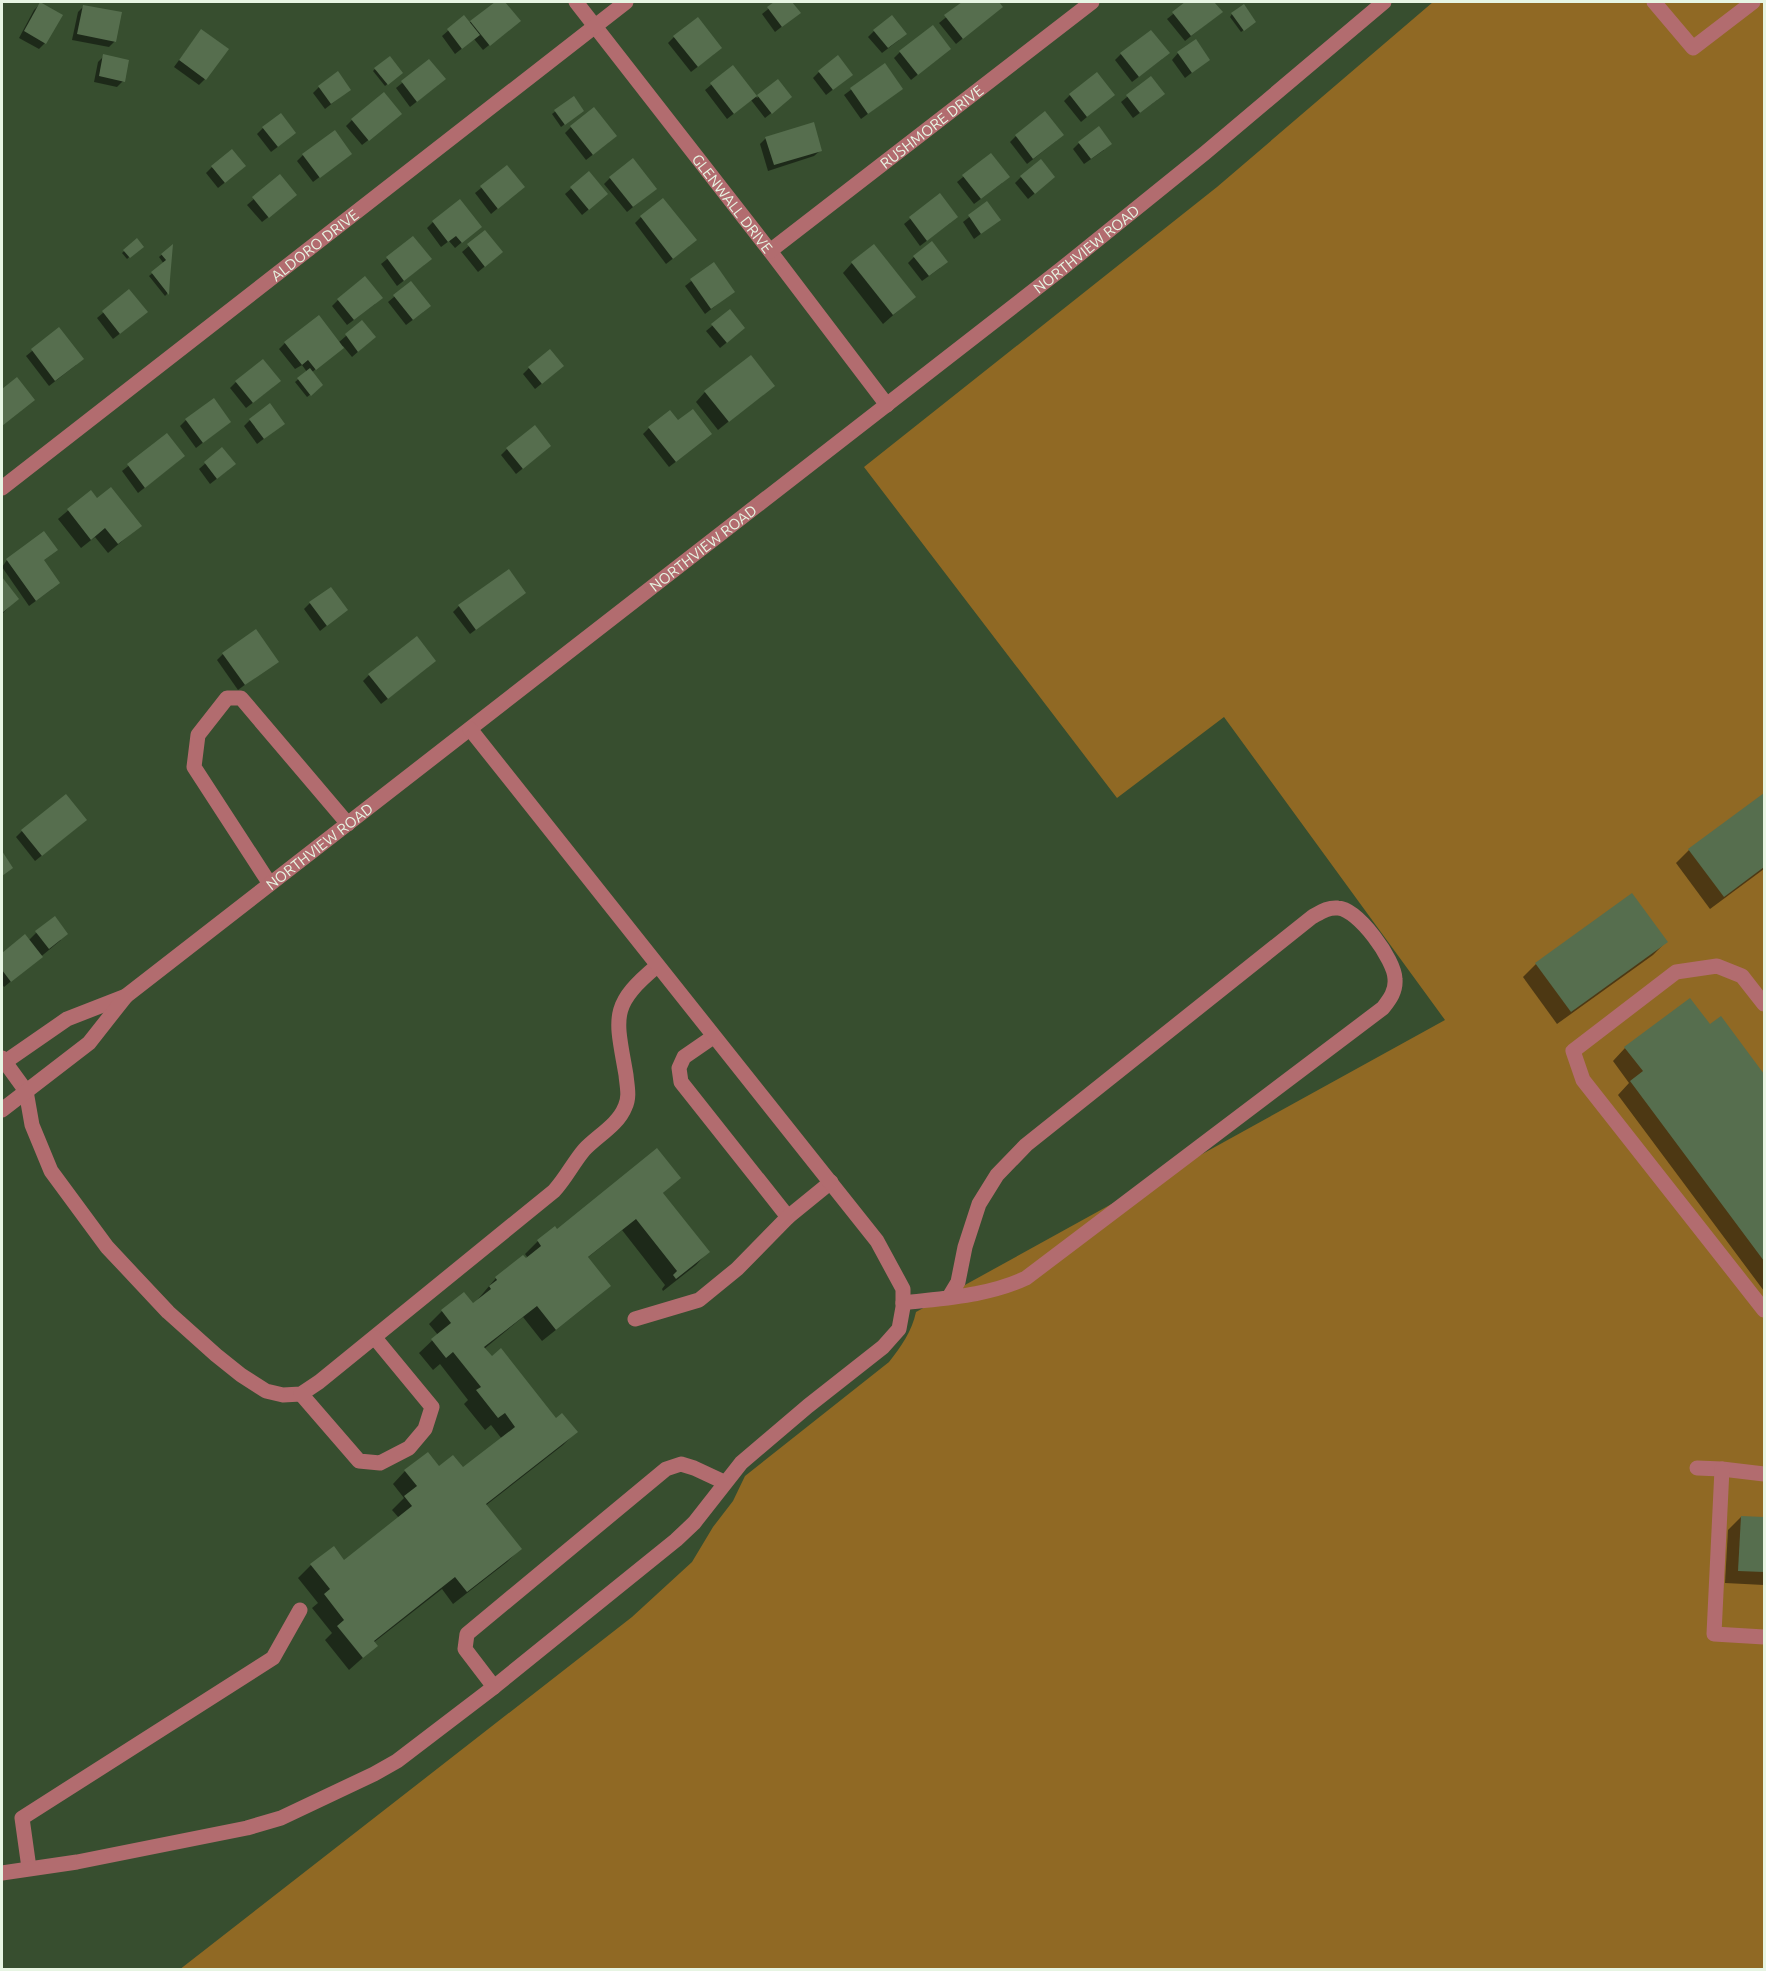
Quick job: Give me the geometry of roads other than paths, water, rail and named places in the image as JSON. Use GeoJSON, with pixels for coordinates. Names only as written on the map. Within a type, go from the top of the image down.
{"type":"FeatureCollection","features":[{"type":"Feature","properties":{"kind":"street","name":"GLENWALL DRIVE"},"geometry":{"type":"LineString","coordinates":[[576,2],[887,405]]}},
{"type":"Feature","properties":{"kind":"street","name":"ALDORO DRIVE"},"geometry":{"type":"LineString","coordinates":[[2,488],[626,2]]}},
{"type":"Feature","properties":{"kind":"street","name":"RUSHMORE DRIVE"},"geometry":{"type":"LineString","coordinates":[[770,251],[1092,2]]}},
{"type":"Feature","properties":{"kind":"street","name":"NORTHVIEW ROAD"},"geometry":{"type":"LineString","coordinates":[[3,1061],[67,1018],[126,996],[887,405],[1196,161],[1384,2]]}},
{"type":"Feature","properties":{"kind":"street"},"geometry":{"type":"LineString","coordinates":[[1654,2],[1693,48],[1753,2]]}},
{"type":"Feature","properties":{"kind":"street"},"geometry":{"type":"LineString","coordinates":[[270,884],[194,767],[198,735],[227,698],[241,698],[348,824]]}},
{"type":"Feature","properties":{"kind":"street"},"geometry":{"type":"LineString","coordinates":[[2,1873],[77,1862],[281,1818],[375,1774],[397,1761],[494,1687],[676,1540],[694,1523],[741,1463],[883,1347],[899,1329],[903,1288],[881,1248],[470,729]]}},
{"type":"Feature","properties":{"kind":"street"},"geometry":{"type":"LineString","coordinates":[[903,1303],[949,1297],[999,1289],[1026,1278],[1383,1008],[1395,989],[1392,965],[1361,922],[1340,908],[1325,910],[1312,917],[1026,1145],[997,1175],[979,1204],[965,1247],[958,1282],[949,1297]]}},
{"type":"Feature","properties":{"kind":"street"},"geometry":{"type":"LineString","coordinates":[[3,1061],[26,1091],[32,1125],[51,1171],[107,1246],[168,1312],[216,1356],[266,1391],[283,1395],[301,1394],[375,1338],[554,1191],[582,1153],[619,1117],[626,1106],[628,1094],[619,1033],[622,1004],[638,982],[657,966]]}},
{"type":"Feature","properties":{"kind":"street"},"geometry":{"type":"LineString","coordinates":[[1764,1004],[1742,976],[1717,966],[1676,972],[1573,1051],[1582,1080],[1764,1311]]}},
{"type":"Feature","properties":{"kind":"street"},"geometry":{"type":"LineString","coordinates":[[2,1110],[89,1043],[126,996]]}},
{"type":"Feature","properties":{"kind":"street"},"geometry":{"type":"LineString","coordinates":[[712,1037],[684,1058],[679,1068],[681,1082],[788,1217]]}},
{"type":"Feature","properties":{"kind":"street"},"geometry":{"type":"LineString","coordinates":[[635,1318],[699,1300],[737,1269],[788,1217],[831,1182]]}},
{"type":"Feature","properties":{"kind":"street"},"geometry":{"type":"LineString","coordinates":[[301,1394],[359,1461],[380,1463],[409,1448],[424,1429],[432,1407],[375,1338]]}},
{"type":"Feature","properties":{"kind":"street"},"geometry":{"type":"LineString","coordinates":[[494,1687],[465,1649],[466,1634],[666,1468],[681,1464],[724,1482]]}},
{"type":"Feature","properties":{"kind":"street"},"geometry":{"type":"LineString","coordinates":[[1697,1468],[1764,1474]]}},
{"type":"Feature","properties":{"kind":"street"},"geometry":{"type":"LineString","coordinates":[[1722,1469],[1714,1634],[1764,1637]]}},
{"type":"Feature","properties":{"kind":"street"},"geometry":{"type":"LineString","coordinates":[[28,1868],[22,1818],[273,1658],[300,1610]]}}]}
